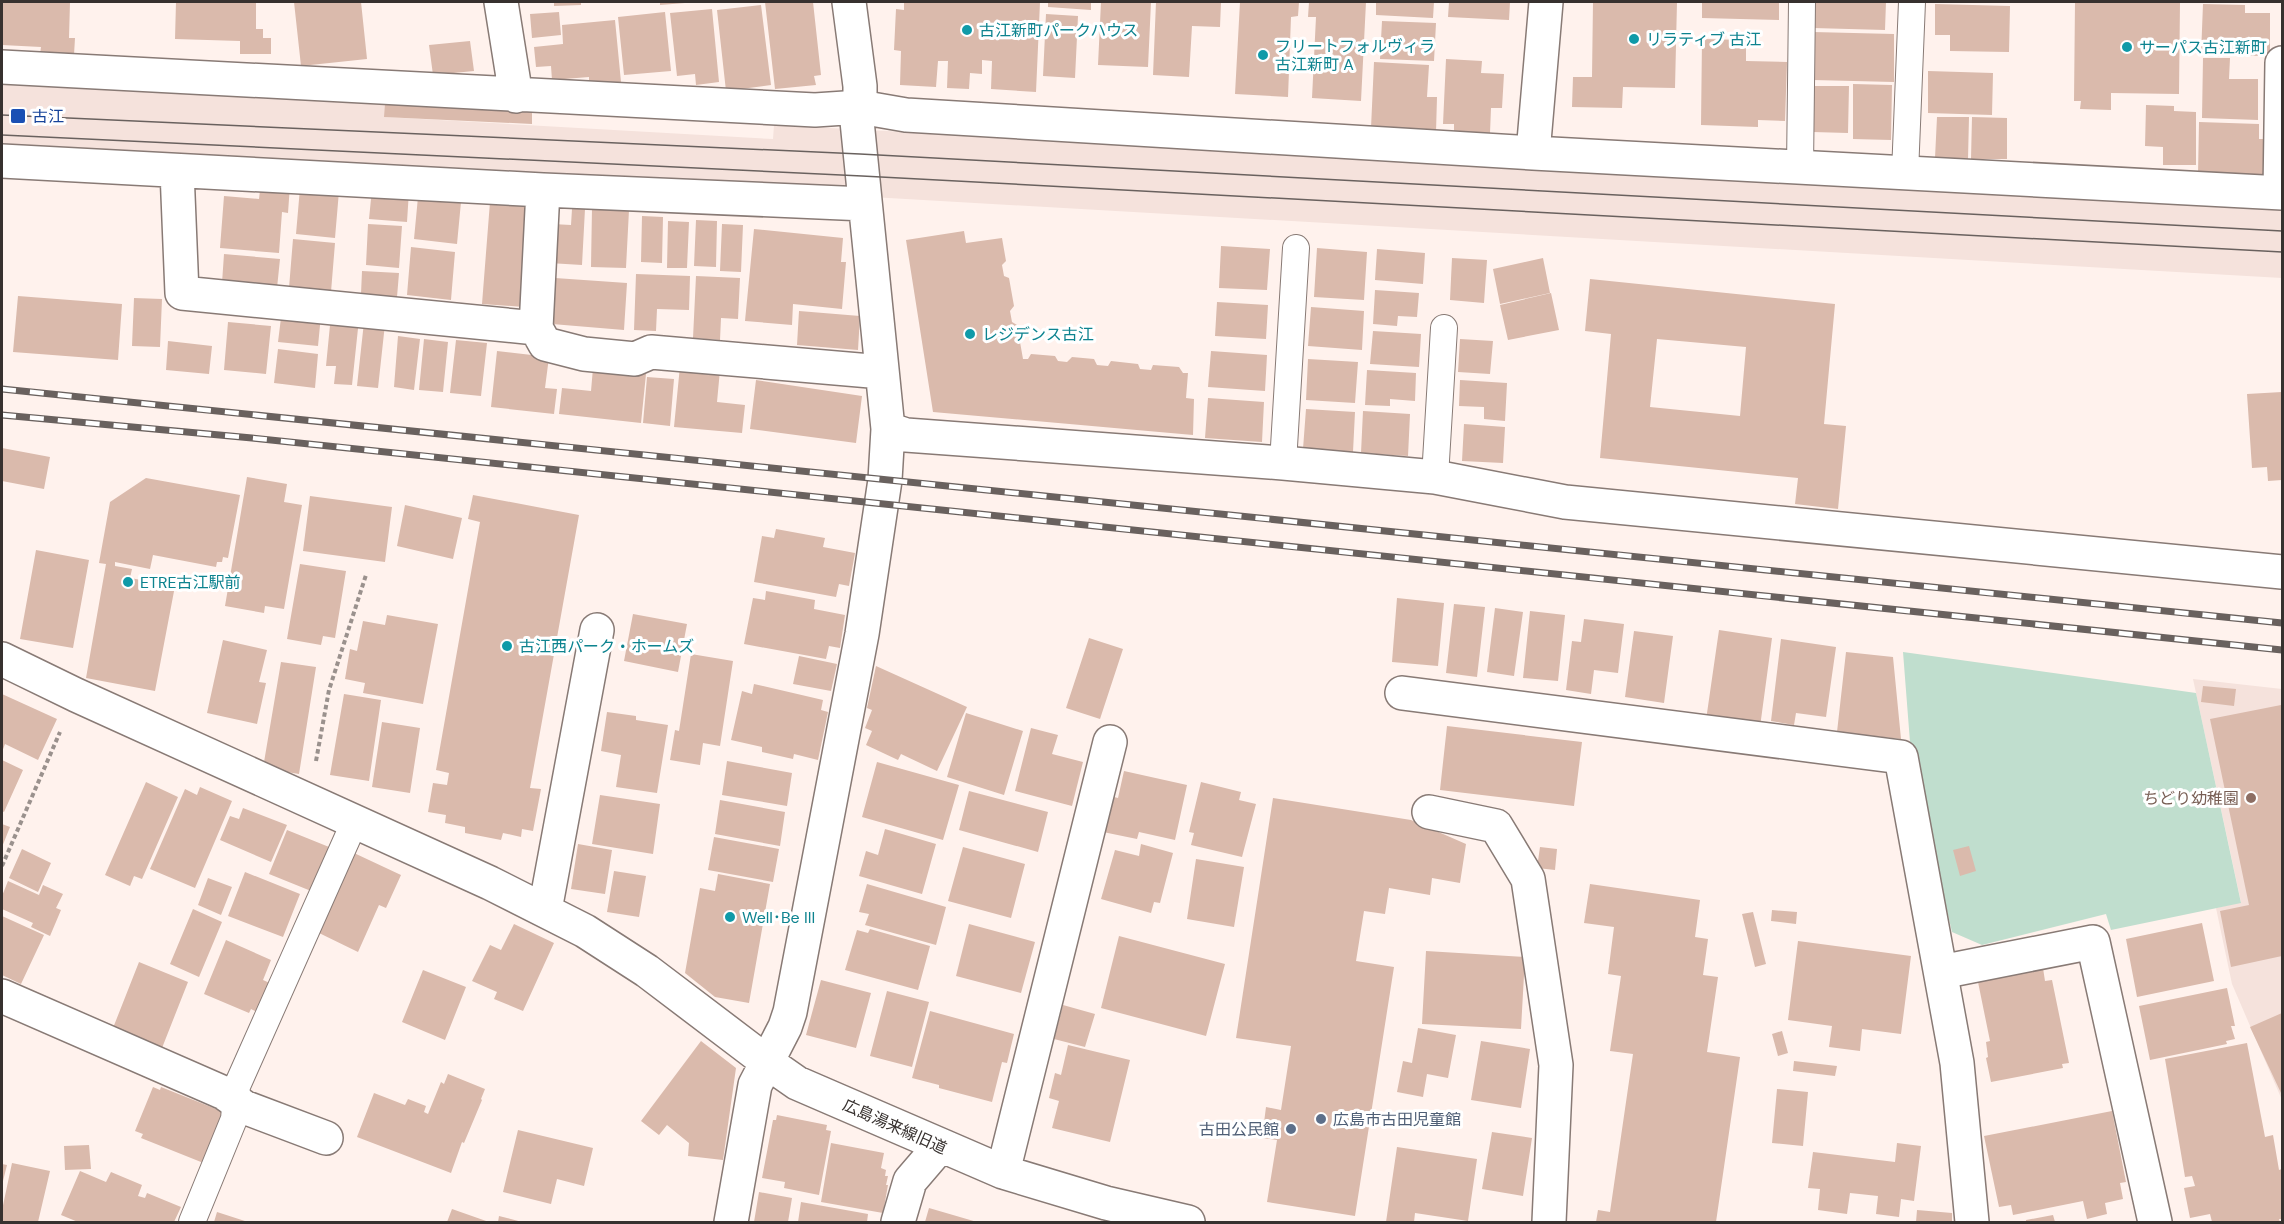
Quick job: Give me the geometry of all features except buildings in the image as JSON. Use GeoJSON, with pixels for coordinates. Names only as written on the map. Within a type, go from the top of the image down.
{"type":"FeatureCollection","features":[{"type":"Feature","properties":{"kind":"street"},"geometry":{"type":"LineString","coordinates":[[501,2],[516,96]]}},
{"type":"Feature","properties":{"kind":"street"},"geometry":{"type":"LineString","coordinates":[[731,1222],[755,1085],[785,1026],[790,1011],[862,634],[885,480],[888,429],[857,121],[860,86],[849,2]]}},
{"type":"Feature","properties":{"kind":"street"},"geometry":{"type":"LineString","coordinates":[[1533,153],[1546,2]]}},
{"type":"Feature","properties":{"kind":"street"},"geometry":{"type":"LineString","coordinates":[[2,67],[516,96],[815,110],[860,107],[906,115],[1533,153],[2281,193],[2282,63]]}},
{"type":"Feature","properties":{"kind":"street"},"geometry":{"type":"LineString","coordinates":[[2,161],[543,190],[865,204]]}},
{"type":"Feature","properties":{"kind":"street"},"geometry":{"type":"LineString","coordinates":[[177,171],[182,292],[536,328]]}},
{"type":"Feature","properties":{"kind":"street"},"geometry":{"type":"LineString","coordinates":[[543,190],[536,328],[545,344],[584,354],[635,359],[651,352],[882,372]]}},
{"type":"Feature","properties":{"kind":"street"},"geometry":{"type":"LineString","coordinates":[[888,429],[906,435],[1283,463],[1435,477],[1564,502],[2283,572]]}},
{"type":"Feature","properties":{"kind":"street"},"geometry":{"type":"LineString","coordinates":[[545,910],[597,630]]}},
{"type":"Feature","properties":{"kind":"street","name":"広島湯来線旧道"},"geometry":{"type":"LineString","coordinates":[[2,659],[76,695],[355,821],[585,931],[647,971],[797,1083],[1003,1172],[1106,1203],[1188,1222]]}},
{"type":"Feature","properties":{"kind":"street"},"geometry":{"type":"LineString","coordinates":[[1402,693],[1901,758],[1957,1063],[1972,1222]]}},
{"type":"Feature","properties":{"kind":"street"},"geometry":{"type":"LineString","coordinates":[[1003,1172],[1110,742]]}},
{"type":"Feature","properties":{"kind":"street"},"geometry":{"type":"LineString","coordinates":[[1429,812],[1496,826],[1528,879],[1556,1065],[1549,1222]]}},
{"type":"Feature","properties":{"kind":"street"},"geometry":{"type":"LineString","coordinates":[[1941,972],[2093,942],[2155,1222]]}},
{"type":"Feature","properties":{"kind":"street"},"geometry":{"type":"LineString","coordinates":[[2,996],[224,1094],[244,1107],[326,1138]]}},
{"type":"Feature","properties":{"kind":"street"},"geometry":{"type":"LineString","coordinates":[[898,1222],[910,1181],[940,1146]]}},
{"type":"Feature","properties":{"kind":"lane"},"geometry":{"type":"LineString","coordinates":[[1800,167],[1802,2]]}},
{"type":"Feature","properties":{"kind":"lane"},"geometry":{"type":"LineString","coordinates":[[1905,173],[1912,2]]}},
{"type":"Feature","properties":{"kind":"lane"},"geometry":{"type":"LineString","coordinates":[[1283,463],[1296,248]]}},
{"type":"Feature","properties":{"kind":"lane"},"geometry":{"type":"LineString","coordinates":[[1435,477],[1444,328]]}},
{"type":"Feature","properties":{"kind":"lane"},"geometry":{"type":"LineString","coordinates":[[192,1222],[234,1119],[237,1086],[355,821]]}},
{"type":"Feature","properties":{"kind":"path"},"geometry":{"type":"LineString","coordinates":[[306,799],[329,690],[366,576]]}},
{"type":"Feature","properties":{"kind":"path"},"geometry":{"type":"LineString","coordinates":[[2,866],[76,695]]}},
{"type":"Feature","properties":{"kind":"shaded area"},"geometry":{"type":"Polygon","coordinates":[[[2,84],[385,104],[385,117],[773,139],[774,125],[2282,206],[2282,278],[837,195],[2,152],[2,84]]]}},
{"type":"Feature","properties":{"kind":"shaded area","name":"ちどり幼稚園"},"geometry":{"type":"Polygon","coordinates":[[[2193,679],[2282,689],[2282,1100],[2232,984],[2216,908],[2241,902],[2193,679]]]}},
{"type":"Feature","properties":{"kind":"green space"},"geometry":{"type":"Polygon","coordinates":[[[1903,652],[2196,693],[2241,903],[2111,930],[2106,914],[1982,945],[1952,932],[1911,755],[1903,652]]]}},
{"type":"Feature","properties":{"kind":"tram line"},"geometry":{"type":"LineString","coordinates":[[2,115],[860,154],[2282,231]]}},
{"type":"Feature","properties":{"kind":"tram line"},"geometry":{"type":"LineString","coordinates":[[2,135],[862,176],[2282,252]]}},
{"type":"Feature","properties":{"kind":"railway"},"geometry":{"type":"LineString","coordinates":[[2,389],[2282,623]]}},
{"type":"Feature","properties":{"kind":"railway"},"geometry":{"type":"LineString","coordinates":[[2,415],[252,438],[2282,650]]}},
{"type":"Feature","properties":{"kind":"place","name":"古江新町パークハウス"},"geometry":{"type":"Point","coordinates":[967,30]}},
{"type":"Feature","properties":{"kind":"place","name":"リラティブ 古江"},"geometry":{"type":"Point","coordinates":[1634,39]}},
{"type":"Feature","properties":{"kind":"place","name":"サーパス古江新町"},"geometry":{"type":"Point","coordinates":[2127,47]}},
{"type":"Feature","properties":{"kind":"place","name":"フリートフォルヴィラ 古江新町 A"},"geometry":{"type":"Point","coordinates":[1263,55]}},
{"type":"Feature","properties":{"kind":"place","name":"古江"},"geometry":{"type":"Point","coordinates":[18,116]}},
{"type":"Feature","properties":{"kind":"place","name":"レジデンス古江"},"geometry":{"type":"Point","coordinates":[970,334]}},
{"type":"Feature","properties":{"kind":"place","name":"ETRE古江駅前"},"geometry":{"type":"Point","coordinates":[128,582]}},
{"type":"Feature","properties":{"kind":"place","name":"古江西パーク・ホームズ"},"geometry":{"type":"Point","coordinates":[507,646]}},
{"type":"Feature","properties":{"kind":"place","name":"ちどり幼稚園"},"geometry":{"type":"Point","coordinates":[2251,798]}},
{"type":"Feature","properties":{"kind":"place","name":"Well･Be III"},"geometry":{"type":"Point","coordinates":[730,917]}},
{"type":"Feature","properties":{"kind":"place","name":"広島市古田児童館"},"geometry":{"type":"Point","coordinates":[1321,1119]}},
{"type":"Feature","properties":{"kind":"place","name":"古田公民館"},"geometry":{"type":"Point","coordinates":[1291,1129]}}]}
